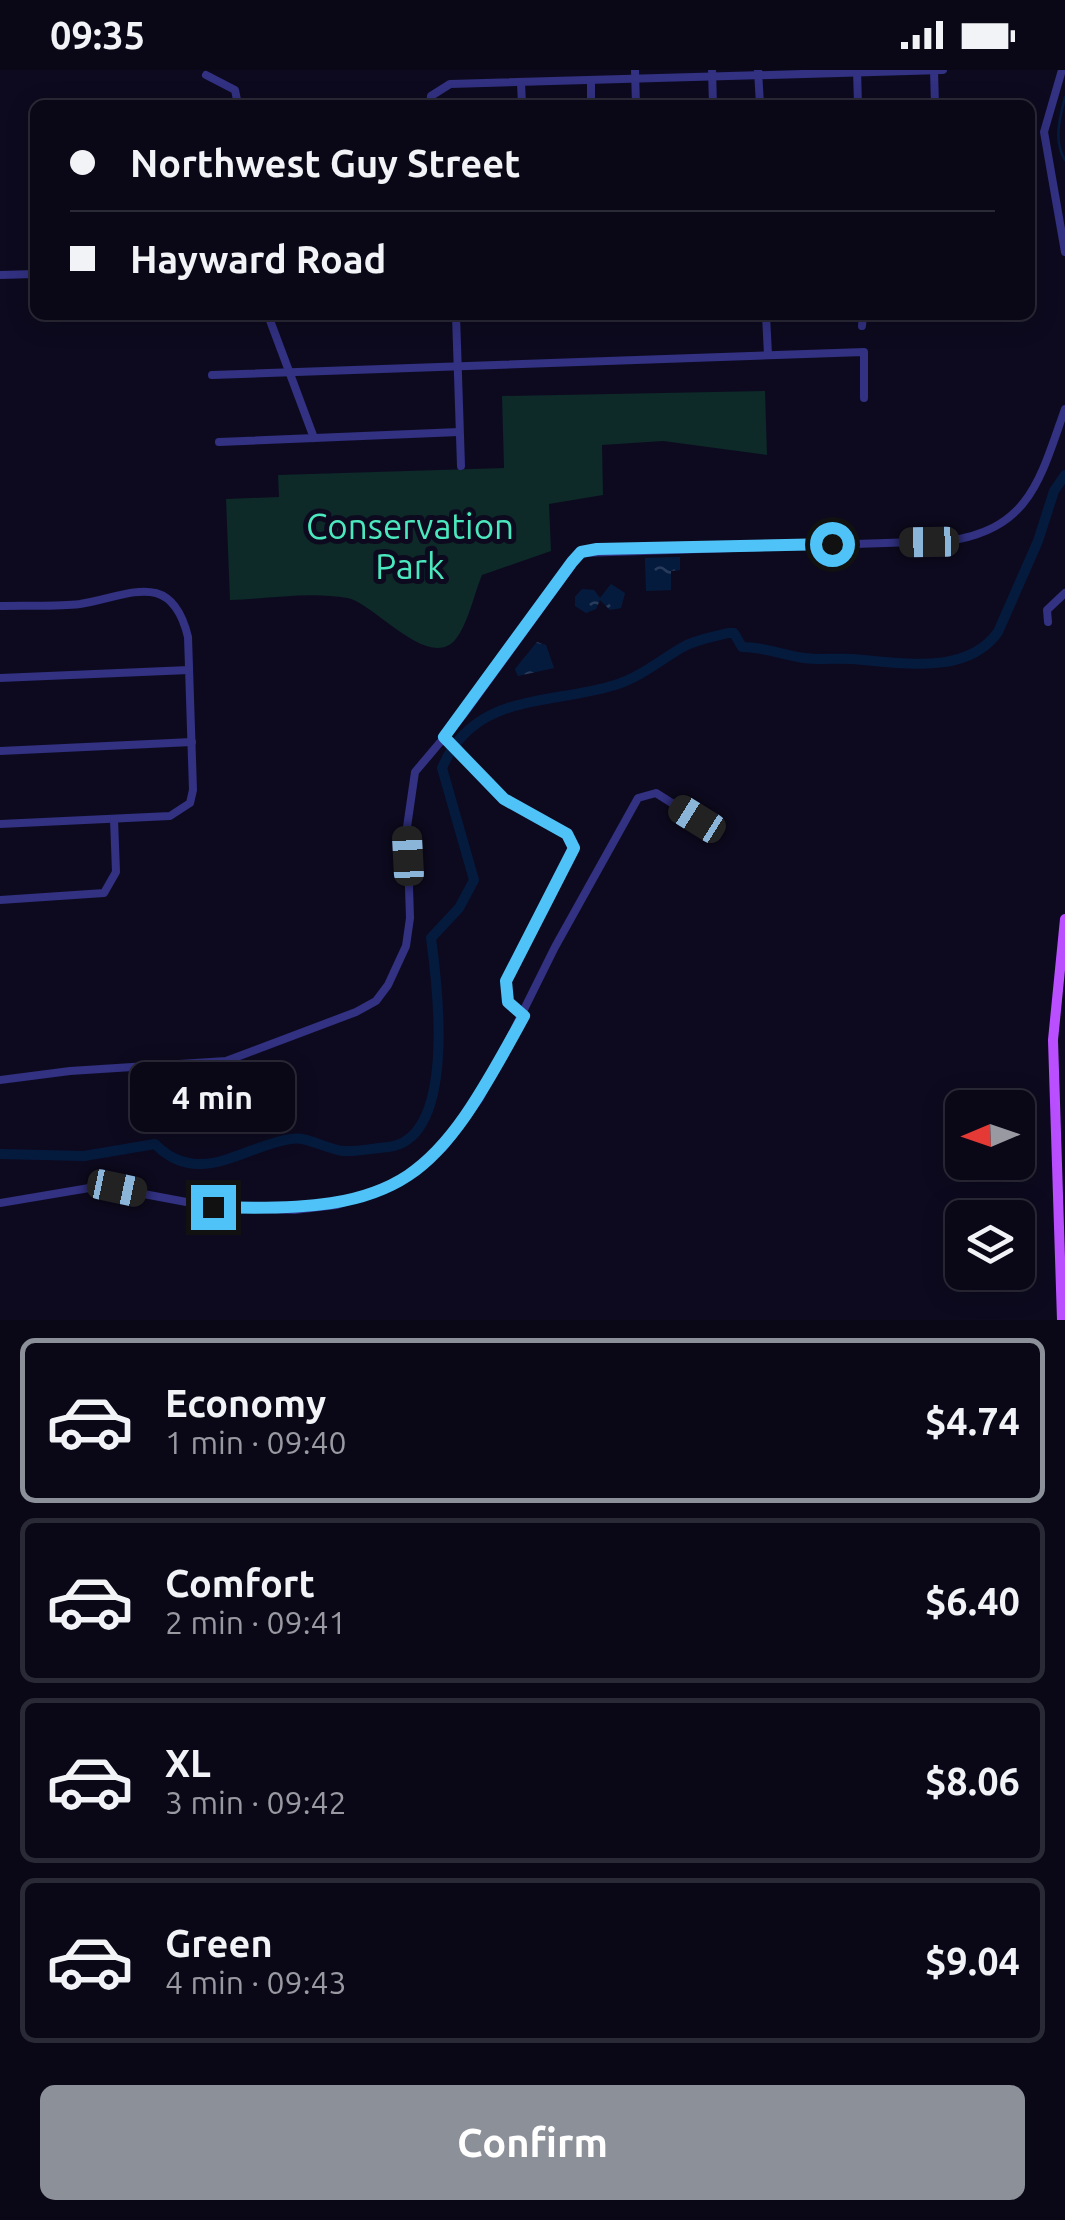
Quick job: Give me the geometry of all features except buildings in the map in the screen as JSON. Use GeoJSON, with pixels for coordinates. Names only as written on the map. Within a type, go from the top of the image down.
{"type":"FeatureCollection","features":[{"type":"Feature","properties":{"kind":"main road"},"geometry":{"type":"LineString","coordinates":[[1062,1320],[1059,1042],[1065,920]]}},
{"type":"Feature","properties":{"kind":"street"},"geometry":{"type":"LineString","coordinates":[[557,70],[557,82]]}},
{"type":"Feature","properties":{"kind":"street"},"geometry":{"type":"LineString","coordinates":[[934,70],[935,100]]}},
{"type":"Feature","properties":{"kind":"street"},"geometry":{"type":"LineString","coordinates":[[431,100],[450,84],[591,81],[635,75],[943,70]]}},
{"type":"Feature","properties":{"kind":"street"},"geometry":{"type":"LineString","coordinates":[[1062,70],[1044,132],[1065,252]]}},
{"type":"Feature","properties":{"kind":"street"},"geometry":{"type":"LineString","coordinates":[[858,72],[858,100]]}},
{"type":"Feature","properties":{"kind":"street"},"geometry":{"type":"LineString","coordinates":[[758,73],[760,100]]}},
{"type":"Feature","properties":{"kind":"street"},"geometry":{"type":"LineString","coordinates":[[712,74],[713,100]]}},
{"type":"Feature","properties":{"kind":"street"},"geometry":{"type":"LineString","coordinates":[[206,75],[235,90],[237,100]]}},
{"type":"Feature","properties":{"kind":"street"},"geometry":{"type":"LineString","coordinates":[[635,75],[636,100]]}},
{"type":"Feature","properties":{"kind":"street"},"geometry":{"type":"LineString","coordinates":[[591,81],[591,100]]}},
{"type":"Feature","properties":{"kind":"street"},"geometry":{"type":"LineString","coordinates":[[522,83],[522,100]]}},
{"type":"Feature","properties":{"kind":"street"},"geometry":{"type":"LineString","coordinates":[[0,275],[30,274]]}},
{"type":"Feature","properties":{"kind":"street"},"geometry":{"type":"LineString","coordinates":[[270,320],[314,438]]}},
{"type":"Feature","properties":{"kind":"street"},"geometry":{"type":"LineString","coordinates":[[456,320],[461,466]]}},
{"type":"Feature","properties":{"kind":"street"},"geometry":{"type":"LineString","coordinates":[[766,320],[768,355]]}},
{"type":"Feature","properties":{"kind":"street"},"geometry":{"type":"LineString","coordinates":[[862,326],[863,320]]}},
{"type":"Feature","properties":{"kind":"street"},"geometry":{"type":"LineString","coordinates":[[212,375],[864,352],[864,398]]}},
{"type":"Feature","properties":{"kind":"street"},"geometry":{"type":"LineString","coordinates":[[0,1080],[70,1070],[226,1061],[250,1055],[376,1000],[406,946],[411,889],[408,798],[415,772],[446,740],[581,552],[963,539],[1003,525],[1024,506],[1065,409]]}},
{"type":"Feature","properties":{"kind":"street"},"geometry":{"type":"LineString","coordinates":[[219,442],[460,432]]}},
{"type":"Feature","properties":{"kind":"street"},"geometry":{"type":"LineString","coordinates":[[0,606],[82,604],[132,589],[153,591],[171,602],[182,617],[192,742],[190,803],[170,816],[0,824]]}},
{"type":"Feature","properties":{"kind":"street"},"geometry":{"type":"LineString","coordinates":[[1048,622],[1047,610],[1065,593]]}},
{"type":"Feature","properties":{"kind":"street"},"geometry":{"type":"LineString","coordinates":[[0,678],[189,670]]}},
{"type":"Feature","properties":{"kind":"street"},"geometry":{"type":"LineString","coordinates":[[446,740],[504,799],[567,834],[574,848],[506,981],[508,1002],[524,1016]]}},
{"type":"Feature","properties":{"kind":"street"},"geometry":{"type":"LineString","coordinates":[[0,750],[192,742]]}},
{"type":"Feature","properties":{"kind":"street"},"geometry":{"type":"LineString","coordinates":[[0,1202],[101,1186],[213,1207],[294,1210],[358,1199],[401,1180],[443,1148],[480,1098],[524,1016],[555,946],[638,798],[656,793],[697,819]]}},
{"type":"Feature","properties":{"kind":"street"},"geometry":{"type":"LineString","coordinates":[[0,900],[104,893],[116,872],[114,819]]}},
{"type":"Feature","properties":{"kind":"green space","name":"Conservation Park"},"geometry":{"type":"Polygon","coordinates":[[[765,391],[767,455],[663,441],[602,445],[603,495],[549,504],[551,551],[482,575],[464,626],[455,640],[444,647],[416,641],[347,598],[304,595],[230,600],[226,499],[279,497],[278,475],[504,468],[502,396],[765,391]]]}},
{"type":"Feature","properties":{"kind":"water"},"geometry":{"type":"Polygon","coordinates":[[[680,557],[680,570],[671,571],[671,590],[646,591],[645,558],[680,557]]]}},
{"type":"Feature","properties":{"kind":"water"},"geometry":{"type":"Polygon","coordinates":[[[611,584],[625,593],[621,608],[610,610],[600,600],[596,609],[586,613],[575,606],[575,597],[582,589],[594,590],[600,598],[611,584]]]}},
{"type":"Feature","properties":{"kind":"water"},"geometry":{"type":"Polygon","coordinates":[[[537,642],[546,645],[554,668],[518,676],[515,669],[537,642]]]}},
{"type":"Feature","properties":{"kind":"waterway"},"geometry":{"type":"LineString","coordinates":[[1065,97],[1058,137],[1065,160]]}},
{"type":"Feature","properties":{"kind":"waterway"},"geometry":{"type":"LineString","coordinates":[[0,1154],[84,1156],[155,1144],[172,1157],[205,1164],[291,1139],[348,1151],[388,1147],[410,1138],[425,1117],[438,1056],[437,988],[431,938],[459,908],[474,880],[442,768],[456,743],[473,726],[494,714],[624,682],[688,644],[728,633],[734,633],[742,647],[810,659],[930,664],[968,656],[998,632],[1038,541],[1054,491],[1065,475]]}},
{"type":"Feature","properties":{"kind":"route"},"geometry":{"type":"LineString","coordinates":[[213,1207],[294,1210],[358,1199],[401,1180],[424,1164],[443,1148],[480,1098],[524,1016],[508,1002],[504,992],[506,981],[574,856],[574,848],[567,834],[504,799],[444,737],[581,552],[832,544]]}}]}
